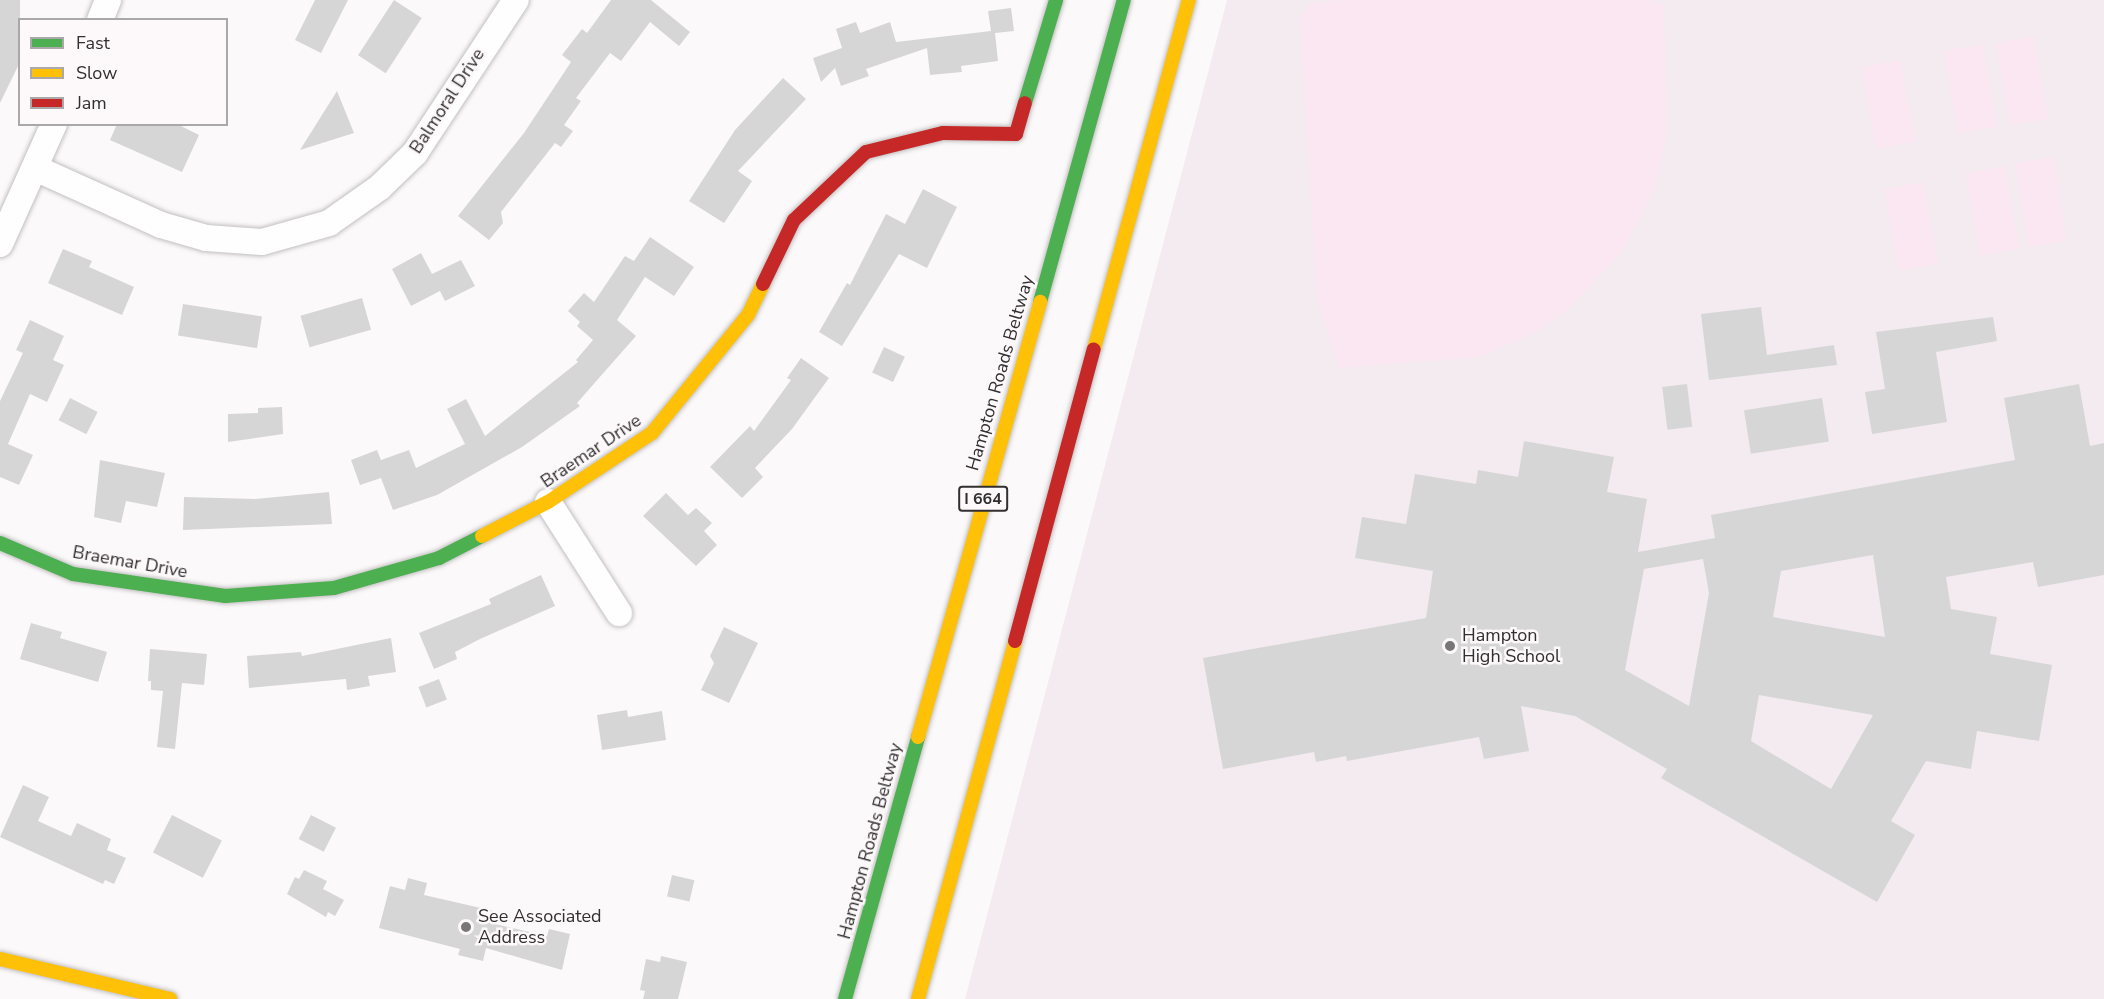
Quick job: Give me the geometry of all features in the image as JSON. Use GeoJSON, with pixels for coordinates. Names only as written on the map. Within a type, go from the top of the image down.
{"type":"FeatureCollection","features":[{"type":"Feature","properties":{"kind":"main road","name":"Braemar Drive"},"geometry":{"type":"LineString","coordinates":[[0,543],[73,574],[225,596],[334,588],[439,558],[548,502],[652,433],[748,315],[794,220],[867,152],[943,133],[1016,134],[1056,0]]}},
{"type":"Feature","properties":{"kind":"main road","name":"Hampton Roads Beltway"},"geometry":{"type":"LineString","coordinates":[[845,999],[1124,0]]}},
{"type":"Feature","properties":{"kind":"main road"},"geometry":{"type":"LineString","coordinates":[[918,999],[1190,0]]}},
{"type":"Feature","properties":{"kind":"main road"},"geometry":{"type":"LineString","coordinates":[[0,959],[170,999]]}},
{"type":"Feature","properties":{"kind":"street"},"geometry":{"type":"LineString","coordinates":[[101,18],[108,0]]}},
{"type":"Feature","properties":{"kind":"street","name":"Balmoral Drive"},"geometry":{"type":"LineString","coordinates":[[35,168],[161,225],[206,238],[262,242],[329,223],[380,187],[415,153],[516,0]]}},
{"type":"Feature","properties":{"kind":"street"},"geometry":{"type":"LineString","coordinates":[[0,244],[53,126]]}},
{"type":"Feature","properties":{"kind":"street"},"geometry":{"type":"LineString","coordinates":[[548,502],[619,613]]}},
{"type":"Feature","properties":{"kind":"shaded area","name":"Hampton High School"},"geometry":{"type":"Polygon","coordinates":[[[1227,0],[2104,0],[2104,999],[965,999],[1227,0]]]}},
{"type":"Feature","properties":{"kind":"shaded area"},"geometry":{"type":"Polygon","coordinates":[[[1342,0],[1651,0],[1664,5],[1668,131],[1655,189],[1622,252],[1569,309],[1541,329],[1481,357],[1339,368],[1317,299],[1300,19],[1311,3],[1342,0]]]}},
{"type":"Feature","properties":{"kind":"shaded area"},"geometry":{"type":"Polygon","coordinates":[[[2034,36],[2049,119],[2010,125],[1996,43],[2034,36]]]}},
{"type":"Feature","properties":{"kind":"shaded area"},"geometry":{"type":"Polygon","coordinates":[[[1983,44],[1998,127],[1958,134],[1944,51],[1983,44]]]}},
{"type":"Feature","properties":{"kind":"shaded area"},"geometry":{"type":"Polygon","coordinates":[[[1901,60],[1915,142],[1876,149],[1862,67],[1901,60]]]}},
{"type":"Feature","properties":{"kind":"shaded area"},"geometry":{"type":"Polygon","coordinates":[[[2054,157],[2067,241],[2029,247],[2015,163],[2054,157]]]}},
{"type":"Feature","properties":{"kind":"shaded area"},"geometry":{"type":"Polygon","coordinates":[[[2005,166],[2020,249],[1980,256],[1966,173],[2005,166]]]}},
{"type":"Feature","properties":{"kind":"shaded area"},"geometry":{"type":"Polygon","coordinates":[[[1924,182],[1938,264],[1899,271],[1885,189],[1924,182]]]}},
{"type":"Feature","properties":{"kind":"building"},"geometry":{"type":"Polygon","coordinates":[[[0,0],[20,0],[18,66],[0,103],[0,0]]]}},
{"type":"Feature","properties":{"kind":"building"},"geometry":{"type":"Polygon","coordinates":[[[315,0],[348,0],[321,53],[295,40],[315,0]]]}},
{"type":"Feature","properties":{"kind":"building"},"geometry":{"type":"Polygon","coordinates":[[[394,0],[422,18],[386,73],[358,55],[394,0]]]}},
{"type":"Feature","properties":{"kind":"building"},"geometry":{"type":"Polygon","coordinates":[[[611,0],[651,0],[690,32],[679,46],[650,22],[621,61],[610,53],[576,98],[581,101],[564,125],[573,131],[561,147],[555,143],[501,212],[503,223],[489,240],[458,216],[524,133],[571,62],[562,55],[582,29],[587,33],[611,0]]]}},
{"type":"Feature","properties":{"kind":"building"},"geometry":{"type":"Polygon","coordinates":[[[1011,8],[1014,31],[995,33],[998,61],[961,66],[962,72],[930,75],[927,48],[866,69],[869,76],[841,86],[835,68],[821,82],[813,58],[842,48],[836,29],[856,22],[860,33],[890,22],[896,42],[991,31],[988,11],[1011,8]]]}},
{"type":"Feature","properties":{"kind":"building"},"geometry":{"type":"Polygon","coordinates":[[[783,78],[806,99],[738,171],[752,181],[724,223],[689,201],[735,130],[783,78]]]}},
{"type":"Feature","properties":{"kind":"building"},"geometry":{"type":"Polygon","coordinates":[[[337,91],[354,133],[300,150],[337,91]]]}},
{"type":"Feature","properties":{"kind":"building"},"geometry":{"type":"Polygon","coordinates":[[[116,126],[181,126],[199,135],[182,172],[110,140],[116,126]]]}},
{"type":"Feature","properties":{"kind":"building"},"geometry":{"type":"Polygon","coordinates":[[[923,189],[957,207],[927,268],[899,254],[842,346],[819,332],[847,283],[850,285],[886,214],[905,224],[923,189]]]}},
{"type":"Feature","properties":{"kind":"building"},"geometry":{"type":"Polygon","coordinates":[[[650,237],[694,267],[674,296],[645,277],[617,320],[636,336],[577,403],[580,406],[522,447],[437,495],[393,510],[381,478],[360,485],[351,460],[377,450],[381,460],[409,450],[416,468],[465,444],[447,409],[466,399],[485,436],[578,362],[576,360],[593,340],[577,326],[580,322],[568,311],[584,293],[594,302],[625,256],[634,261],[650,237]]]}},
{"type":"Feature","properties":{"kind":"building"},"geometry":{"type":"Polygon","coordinates":[[[63,249],[92,261],[89,267],[134,287],[122,315],[48,283],[63,249]]]}},
{"type":"Feature","properties":{"kind":"building"},"geometry":{"type":"Polygon","coordinates":[[[421,253],[432,274],[461,260],[475,286],[445,301],[440,291],[411,306],[392,269],[421,253]]]}},
{"type":"Feature","properties":{"kind":"building"},"geometry":{"type":"Polygon","coordinates":[[[362,298],[371,330],[310,347],[300,316],[362,298]]]}},
{"type":"Feature","properties":{"kind":"building"},"geometry":{"type":"Polygon","coordinates":[[[183,304],[262,317],[257,348],[178,336],[183,304]]]}},
{"type":"Feature","properties":{"kind":"building"},"geometry":{"type":"Polygon","coordinates":[[[1761,307],[1767,355],[1834,345],[1837,365],[1709,380],[1701,314],[1761,307]]]}},
{"type":"Feature","properties":{"kind":"building"},"geometry":{"type":"Polygon","coordinates":[[[1993,317],[1997,341],[1936,352],[1947,422],[1872,434],[1865,392],[1885,389],[1876,332],[1993,317]]]}},
{"type":"Feature","properties":{"kind":"building"},"geometry":{"type":"Polygon","coordinates":[[[30,320],[64,336],[53,360],[64,365],[47,402],[30,394],[8,444],[33,455],[19,485],[0,477],[0,401],[23,353],[16,350],[30,320]]]}},
{"type":"Feature","properties":{"kind":"building"},"geometry":{"type":"Polygon","coordinates":[[[884,347],[905,357],[893,382],[872,372],[884,347]]]}},
{"type":"Feature","properties":{"kind":"building"},"geometry":{"type":"Polygon","coordinates":[[[801,358],[829,378],[792,429],[755,468],[763,477],[742,498],[710,467],[750,426],[754,431],[791,380],[787,378],[801,358]]]}},
{"type":"Feature","properties":{"kind":"building"},"geometry":{"type":"Polygon","coordinates":[[[1687,384],[1692,427],[1667,430],[1662,387],[1687,384]]]}},
{"type":"Feature","properties":{"kind":"building","name":"Hampton High School"},"geometry":{"type":"Polygon","coordinates":[[[2079,384],[2090,446],[2104,443],[2104,575],[2038,587],[2033,562],[1946,577],[1951,609],[1997,617],[1990,654],[2052,665],[2039,741],[1977,731],[1971,769],[1926,761],[1891,821],[1915,835],[1877,902],[1661,778],[1667,769],[1575,716],[1521,706],[1529,751],[1484,759],[1479,737],[1347,761],[1346,756],[1316,762],[1314,752],[1223,769],[1203,658],[1426,618],[1433,571],[1355,558],[1362,517],[1406,524],[1415,474],[1476,484],[1478,470],[1518,477],[1524,441],[1614,457],[1607,492],[1647,499],[1638,552],[1715,538],[1711,515],[2015,460],[2004,398],[2079,384]],[[1873,555],[1781,571],[1773,617],[1885,637],[1873,555]],[[1703,559],[1644,569],[1625,670],[1689,706],[1709,593],[1703,559]],[[1759,695],[1751,741],[1831,789],[1873,715],[1759,695]]]}},
{"type":"Feature","properties":{"kind":"building"},"geometry":{"type":"Polygon","coordinates":[[[70,398],[98,412],[86,434],[59,420],[70,398]]]}},
{"type":"Feature","properties":{"kind":"building"},"geometry":{"type":"Polygon","coordinates":[[[1822,398],[1829,441],[1751,454],[1744,410],[1822,398]]]}},
{"type":"Feature","properties":{"kind":"building"},"geometry":{"type":"Polygon","coordinates":[[[282,407],[283,434],[228,442],[228,414],[258,413],[258,408],[282,407]]]}},
{"type":"Feature","properties":{"kind":"building"},"geometry":{"type":"Polygon","coordinates":[[[100,460],[165,473],[157,507],[126,501],[121,523],[94,517],[100,460]]]}},
{"type":"Feature","properties":{"kind":"building"},"geometry":{"type":"Polygon","coordinates":[[[329,492],[332,524],[183,530],[184,497],[255,499],[329,492]]]}},
{"type":"Feature","properties":{"kind":"building"},"geometry":{"type":"Polygon","coordinates":[[[666,493],[688,515],[696,508],[712,523],[704,531],[717,545],[696,566],[643,516],[666,493]]]}},
{"type":"Feature","properties":{"kind":"building"},"geometry":{"type":"Polygon","coordinates":[[[541,575],[555,606],[455,652],[457,659],[434,669],[419,633],[491,604],[489,599],[541,575]]]}},
{"type":"Feature","properties":{"kind":"building"},"geometry":{"type":"Polygon","coordinates":[[[31,623],[62,632],[60,638],[107,652],[98,682],[20,659],[31,623]]]}},
{"type":"Feature","properties":{"kind":"building"},"geometry":{"type":"Polygon","coordinates":[[[724,627],[758,643],[729,703],[701,690],[714,663],[710,656],[724,627]]]}},
{"type":"Feature","properties":{"kind":"building"},"geometry":{"type":"Polygon","coordinates":[[[391,638],[396,672],[368,676],[370,686],[347,690],[346,679],[249,688],[247,656],[301,652],[302,656],[391,638]]]}},
{"type":"Feature","properties":{"kind":"building"},"geometry":{"type":"Polygon","coordinates":[[[150,649],[207,654],[204,685],[182,683],[175,749],[157,747],[163,691],[151,690],[151,681],[148,681],[150,649]]]}},
{"type":"Feature","properties":{"kind":"building"},"geometry":{"type":"Polygon","coordinates":[[[439,679],[447,700],[426,707],[418,687],[439,679]]]}},
{"type":"Feature","properties":{"kind":"building"},"geometry":{"type":"Polygon","coordinates":[[[627,710],[628,717],[662,711],[666,740],[602,750],[597,715],[627,710]]]}},
{"type":"Feature","properties":{"kind":"building"},"geometry":{"type":"Polygon","coordinates":[[[23,785],[49,797],[38,821],[71,836],[77,823],[111,839],[107,850],[126,858],[114,884],[105,880],[103,884],[0,837],[23,785]]]}},
{"type":"Feature","properties":{"kind":"building"},"geometry":{"type":"Polygon","coordinates":[[[172,815],[222,840],[203,878],[153,852],[172,815]]]}},
{"type":"Feature","properties":{"kind":"building"},"geometry":{"type":"Polygon","coordinates":[[[311,815],[336,828],[324,852],[299,839],[311,815]]]}},
{"type":"Feature","properties":{"kind":"building"},"geometry":{"type":"Polygon","coordinates":[[[304,870],[327,881],[323,889],[344,900],[335,916],[328,912],[326,917],[287,894],[295,877],[299,879],[304,870]]]}},
{"type":"Feature","properties":{"kind":"building"},"geometry":{"type":"Polygon","coordinates":[[[672,875],[694,880],[689,902],[667,896],[672,875]]]}},
{"type":"Feature","properties":{"kind":"building"},"geometry":{"type":"Polygon","coordinates":[[[408,878],[427,883],[424,895],[494,911],[491,923],[547,936],[549,929],[570,934],[562,970],[486,948],[483,961],[458,955],[460,949],[379,928],[390,886],[405,890],[408,878]]]}},
{"type":"Feature","properties":{"kind":"building"},"geometry":{"type":"Polygon","coordinates":[[[661,956],[687,962],[678,999],[643,999],[645,991],[640,990],[646,959],[660,962],[661,956]]]}},
{"type":"Feature","properties":{"kind":"traffic: fast"},"geometry":{"type":"LineString","coordinates":[[1025,103],[1056,0]]}},
{"type":"Feature","properties":{"kind":"traffic: fast"},"geometry":{"type":"LineString","coordinates":[[1040,302],[1124,0]]}},
{"type":"Feature","properties":{"kind":"traffic: fast"},"geometry":{"type":"LineString","coordinates":[[0,543],[73,574],[225,596],[334,588],[439,558],[482,536]]}},
{"type":"Feature","properties":{"kind":"traffic: fast"},"geometry":{"type":"LineString","coordinates":[[845,999],[918,737]]}},
{"type":"Feature","properties":{"kind":"traffic: slow"},"geometry":{"type":"LineString","coordinates":[[1094,349],[1189,0]]}},
{"type":"Feature","properties":{"kind":"traffic: slow"},"geometry":{"type":"LineString","coordinates":[[482,536],[548,502],[652,433],[748,315],[763,284]]}},
{"type":"Feature","properties":{"kind":"traffic: slow"},"geometry":{"type":"LineString","coordinates":[[918,737],[1040,302]]}},
{"type":"Feature","properties":{"kind":"traffic: slow"},"geometry":{"type":"LineString","coordinates":[[918,999],[1015,641]]}},
{"type":"Feature","properties":{"kind":"traffic: slow"},"geometry":{"type":"LineString","coordinates":[[0,959],[170,999]]}},
{"type":"Feature","properties":{"kind":"traffic: jam"},"geometry":{"type":"LineString","coordinates":[[763,284],[794,220],[866,152],[943,133],[1016,134],[1025,103]]}},
{"type":"Feature","properties":{"kind":"traffic: jam"},"geometry":{"type":"LineString","coordinates":[[1015,641],[1094,349]]}},
{"type":"Feature","properties":{"kind":"place","name":"Hampton High School"},"geometry":{"type":"Point","coordinates":[1450,646]}},
{"type":"Feature","properties":{"kind":"place","name":"See Associated Address"},"geometry":{"type":"Point","coordinates":[466,927]}}]}
